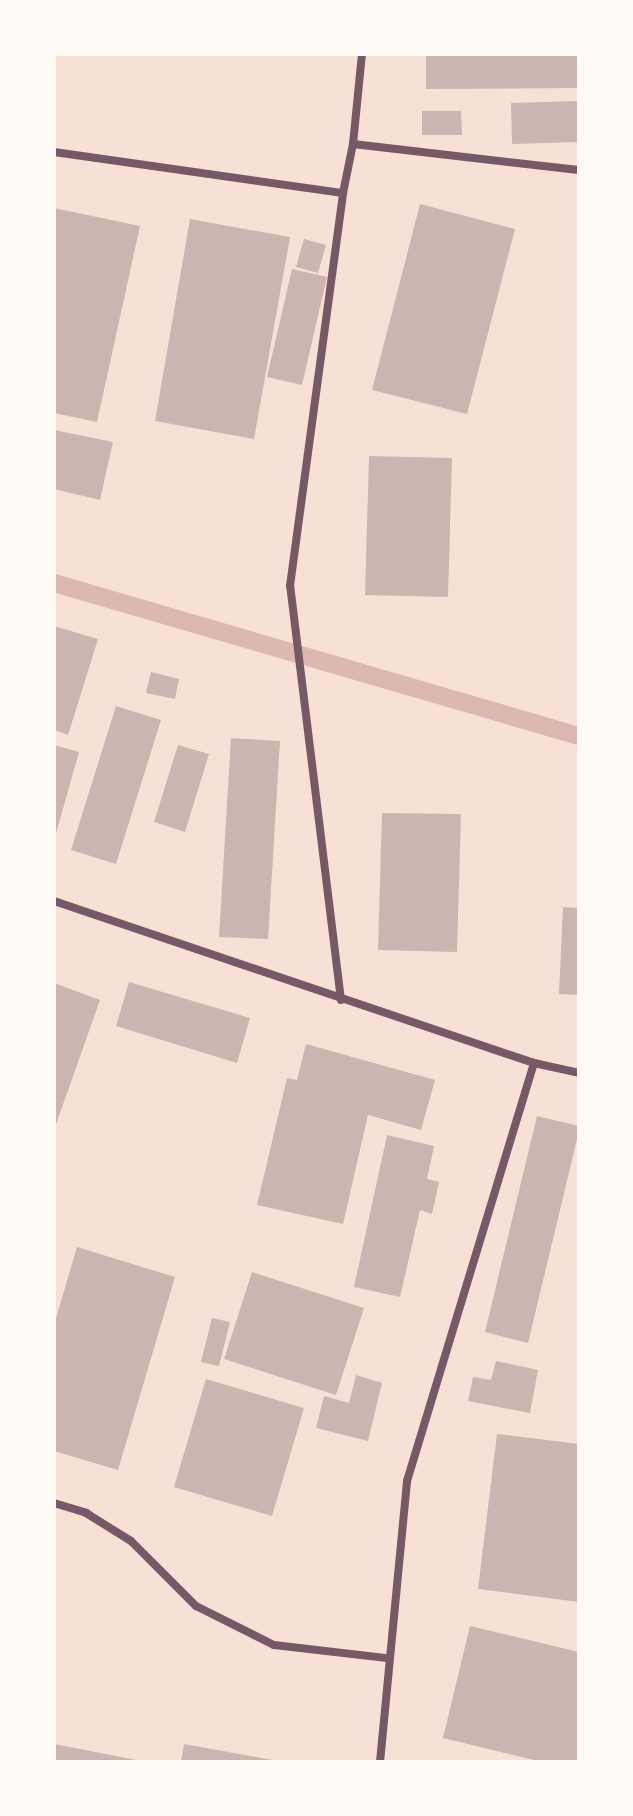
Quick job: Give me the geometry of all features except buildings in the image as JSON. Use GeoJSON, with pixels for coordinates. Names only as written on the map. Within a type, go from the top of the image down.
{"type":"FeatureCollection","features":[{"type":"Feature","properties":{"kind":"street"},"geometry":{"type":"LineString","coordinates":[[341,1000],[290,586],[301,523],[343,193],[353,144],[362,54]]}},
{"type":"Feature","properties":{"kind":"street"},"geometry":{"type":"LineString","coordinates":[[353,144],[579,170]]}},
{"type":"Feature","properties":{"kind":"street"},"geometry":{"type":"LineString","coordinates":[[54,152],[343,193]]}},
{"type":"Feature","properties":{"kind":"street"},"geometry":{"type":"LineString","coordinates":[[54,901],[341,1000],[534,1063],[579,1073]]}},
{"type":"Feature","properties":{"kind":"street"},"geometry":{"type":"LineString","coordinates":[[380,1762],[387,1658],[407,1481],[534,1063]]}},
{"type":"Feature","properties":{"kind":"street"},"geometry":{"type":"LineString","coordinates":[[54,1503],[86,1513],[131,1541],[196,1606],[274,1645],[387,1658]]}},
{"type":"Feature","properties":{"kind":"waterway"},"geometry":{"type":"LineString","coordinates":[[54,583],[579,736]]}}]}
